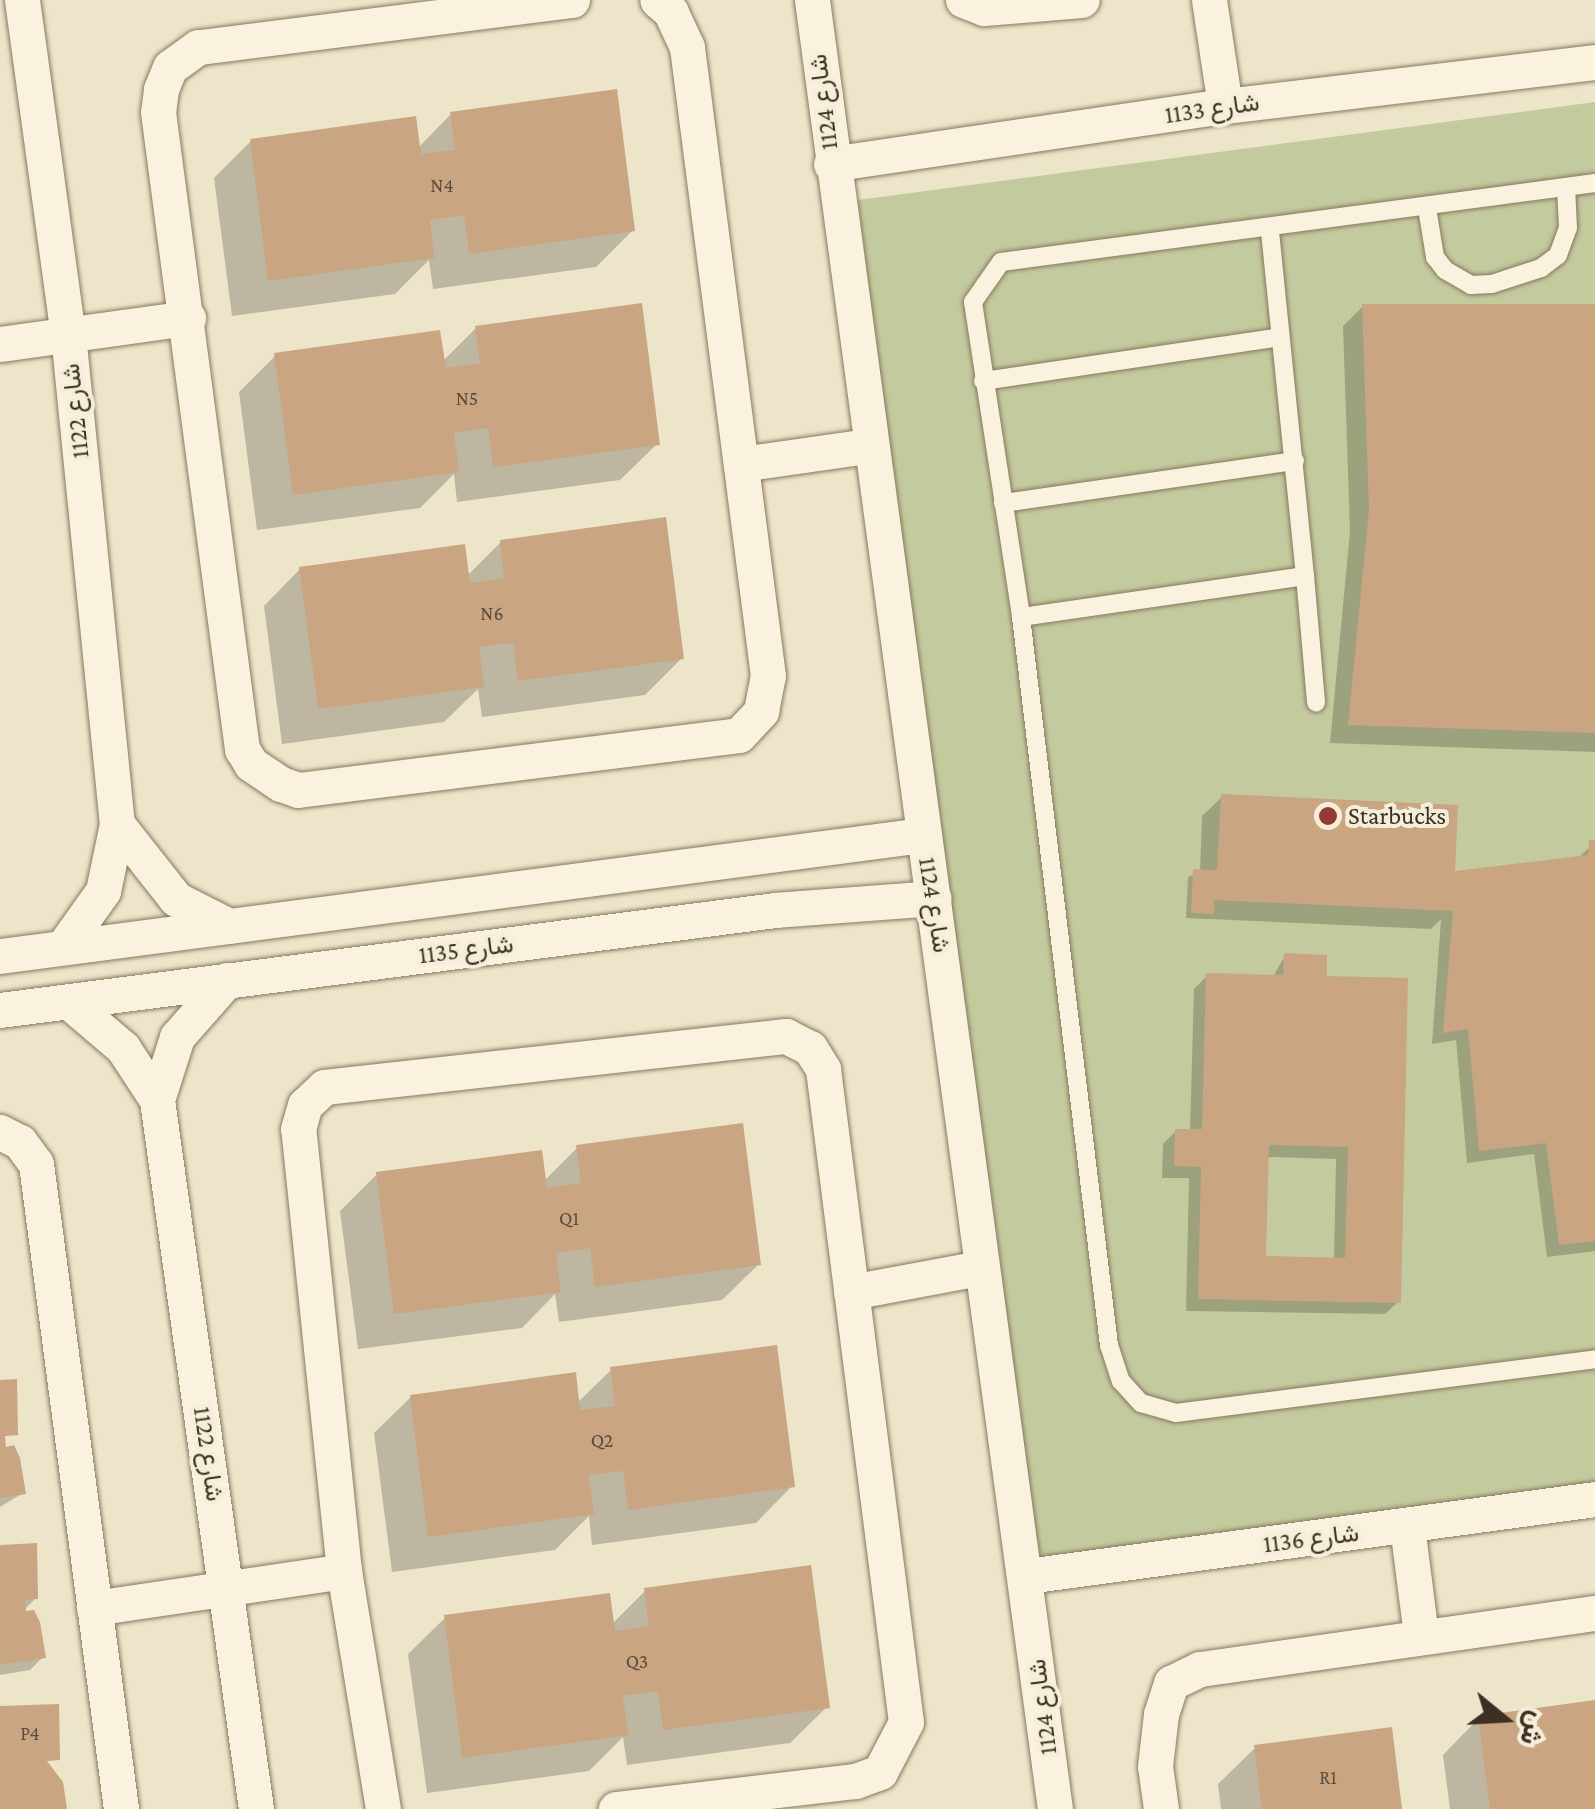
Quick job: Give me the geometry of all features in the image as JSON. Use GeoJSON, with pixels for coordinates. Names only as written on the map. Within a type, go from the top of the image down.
{"type":"FeatureCollection","features":[{"type":"Feature","properties":{"kind":"street","name":"شارع 1122"},"geometry":{"type":"LineString","coordinates":[[22,0],[68,334],[117,824],[103,891],[63,947]]}},
{"type":"Feature","properties":{"kind":"street"},"geometry":{"type":"LineString","coordinates":[[572,0],[198,47],[182,55],[161,88],[158,112],[242,749],[268,777],[298,790],[739,735],[761,710],[768,676],[687,47],[671,12],[656,0]]}},
{"type":"Feature","properties":{"kind":"street","name":"شارع 1124"},"geometry":{"type":"LineString","coordinates":[[812,0],[868,446],[934,898],[979,1268],[1027,1576],[1055,1809]]}},
{"type":"Feature","properties":{"kind":"street"},"geometry":{"type":"LineString","coordinates":[[963,0],[984,8],[1082,0]]}},
{"type":"Feature","properties":{"kind":"street"},"geometry":{"type":"LineString","coordinates":[[1209,0],[1224,106]]}},
{"type":"Feature","properties":{"kind":"street","name":"شارع 1133"},"geometry":{"type":"LineString","coordinates":[[831,164],[1224,106],[1595,62]]}},
{"type":"Feature","properties":{"kind":"street"},"geometry":{"type":"LineString","coordinates":[[0,344],[188,318]]}},
{"type":"Feature","properties":{"kind":"street"},"geometry":{"type":"LineString","coordinates":[[741,464],[868,446]]}},
{"type":"Feature","properties":{"kind":"street"},"geometry":{"type":"LineString","coordinates":[[117,824],[176,900],[230,926]]}},
{"type":"Feature","properties":{"kind":"street"},"geometry":{"type":"LineString","coordinates":[[0,956],[923,835]]}},
{"type":"Feature","properties":{"kind":"street","name":"شارع 1135"},"geometry":{"type":"LineString","coordinates":[[0,1010],[776,910],[934,898]]}},
{"type":"Feature","properties":{"kind":"street","name":"شارع 1122"},"geometry":{"type":"LineString","coordinates":[[157,1100],[177,1037],[227,980]]}},
{"type":"Feature","properties":{"kind":"street","name":"شارع 1122"},"geometry":{"type":"LineString","coordinates":[[69,1002],[123,1048],[157,1100],[256,1809]]}},
{"type":"Feature","properties":{"kind":"street"},"geometry":{"type":"LineString","coordinates":[[384,1809],[344,1571],[298,1129],[304,1105],[324,1087],[786,1036],[810,1048],[823,1069],[906,1722],[897,1750],[880,1772],[856,1781],[616,1809]]}},
{"type":"Feature","properties":{"kind":"street"},"geometry":{"type":"LineString","coordinates":[[0,1132],[20,1142],[36,1164],[120,1809]]}},
{"type":"Feature","properties":{"kind":"street"},"geometry":{"type":"LineString","coordinates":[[851,1292],[979,1268]]}},
{"type":"Feature","properties":{"kind":"street","name":"شارع 1136"},"geometry":{"type":"LineString","coordinates":[[1027,1576],[1595,1499]]}},
{"type":"Feature","properties":{"kind":"street"},"geometry":{"type":"LineString","coordinates":[[1407,1526],[1421,1636]]}},
{"type":"Feature","properties":{"kind":"street"},"geometry":{"type":"LineString","coordinates":[[94,1608],[344,1571]]}},
{"type":"Feature","properties":{"kind":"street"},"geometry":{"type":"LineString","coordinates":[[1160,1809],[1154,1766],[1172,1683],[1200,1668],[1595,1613]]}},
{"type":"Feature","properties":{"kind":"lane"},"geometry":{"type":"LineString","coordinates":[[1595,183],[1270,232],[1001,262],[973,302],[1022,617],[1109,1345],[1131,1396],[1176,1413],[1595,1359]]}},
{"type":"Feature","properties":{"kind":"lane"},"geometry":{"type":"LineString","coordinates":[[1427,208],[1436,257],[1444,270],[1471,285],[1492,284],[1540,268],[1558,255],[1568,228],[1566,187]]}},
{"type":"Feature","properties":{"kind":"lane"},"geometry":{"type":"LineString","coordinates":[[1270,232],[1316,703]]}},
{"type":"Feature","properties":{"kind":"lane"},"geometry":{"type":"LineString","coordinates":[[983,380],[1280,337]]}},
{"type":"Feature","properties":{"kind":"lane"},"geometry":{"type":"LineString","coordinates":[[1003,503],[1295,460]]}},
{"type":"Feature","properties":{"kind":"lane"},"geometry":{"type":"LineString","coordinates":[[1022,617],[1305,576]]}},
{"type":"Feature","properties":{"kind":"green space"},"geometry":{"type":"Polygon","coordinates":[[[1595,102],[1595,1499],[1027,1576],[858,200],[1595,102]]]}},
{"type":"Feature","properties":{"kind":"building"},"geometry":{"type":"Polygon","coordinates":[[[617,89],[635,231],[469,254],[464,215],[430,220],[434,258],[268,281],[250,139],[416,116],[421,154],[455,150],[450,112],[617,89]]]}},
{"type":"Feature","properties":{"kind":"building"},"geometry":{"type":"Polygon","coordinates":[[[642,303],[660,445],[493,467],[488,428],[454,433],[459,472],[293,495],[274,353],[440,330],[446,368],[480,363],[475,326],[642,303]]]}},
{"type":"Feature","properties":{"kind":"building"},"geometry":{"type":"Polygon","coordinates":[[[1362,304],[1595,304],[1595,733],[1348,725],[1369,510],[1362,304]]]}},
{"type":"Feature","properties":{"kind":"building"},"geometry":{"type":"Polygon","coordinates":[[[666,517],[684,659],[518,681],[513,643],[479,647],[484,687],[318,709],[299,567],[465,544],[470,583],[504,578],[500,540],[666,517]]]}},
{"type":"Feature","properties":{"kind":"building"},"geometry":{"type":"Polygon","coordinates":[[[1221,794],[1458,805],[1455,871],[1588,855],[1589,840],[1595,840],[1595,1241],[1559,1245],[1546,1143],[1479,1151],[1468,1029],[1443,1033],[1453,911],[1214,900],[1214,914],[1191,913],[1193,869],[1217,870],[1221,794]]]}},
{"type":"Feature","properties":{"kind":"building"},"geometry":{"type":"Polygon","coordinates":[[[1284,953],[1327,955],[1327,976],[1408,978],[1401,1303],[1198,1299],[1201,1167],[1174,1166],[1175,1129],[1202,1129],[1206,973],[1283,975],[1284,953]],[[1269,1145],[1266,1256],[1345,1258],[1348,1147],[1269,1145]]]}},
{"type":"Feature","properties":{"kind":"building"},"geometry":{"type":"Polygon","coordinates":[[[743,1123],[761,1265],[595,1287],[590,1248],[556,1253],[561,1292],[394,1314],[376,1172],[542,1150],[547,1188],[581,1183],[576,1145],[743,1123]]]}},
{"type":"Feature","properties":{"kind":"building"},"geometry":{"type":"Polygon","coordinates":[[[777,1345],[795,1487],[628,1510],[623,1471],[589,1475],[594,1514],[428,1537],[410,1395],[576,1372],[580,1410],[615,1406],[610,1367],[777,1345]]]}},
{"type":"Feature","properties":{"kind":"building"},"geometry":{"type":"Polygon","coordinates":[[[17,1379],[18,1435],[5,1436],[6,1447],[14,1445],[20,1458],[26,1494],[0,1498],[0,1380],[17,1379]]]}},
{"type":"Feature","properties":{"kind":"building"},"geometry":{"type":"Polygon","coordinates":[[[37,1543],[38,1599],[25,1600],[26,1611],[34,1610],[40,1622],[46,1658],[0,1665],[0,1545],[37,1543]]]}},
{"type":"Feature","properties":{"kind":"building"},"geometry":{"type":"Polygon","coordinates":[[[811,1565],[830,1708],[663,1730],[658,1691],[623,1696],[628,1735],[462,1758],[444,1615],[610,1593],[615,1631],[649,1626],[644,1588],[811,1565]]]}},
{"type":"Feature","properties":{"kind":"building"},"geometry":{"type":"Polygon","coordinates":[[[1595,1700],[1595,1809],[1490,1809],[1478,1716],[1595,1700]]]}},
{"type":"Feature","properties":{"kind":"building"},"geometry":{"type":"Polygon","coordinates":[[[59,1704],[60,1760],[47,1761],[63,1782],[67,1809],[0,1809],[0,1706],[59,1704]]]}},
{"type":"Feature","properties":{"kind":"building"},"geometry":{"type":"Polygon","coordinates":[[[1392,1727],[1402,1809],[1262,1809],[1254,1745],[1392,1727]]]}},
{"type":"Feature","properties":{"kind":"place","name":"Starbucks"},"geometry":{"type":"Point","coordinates":[1328,816]}}]}
